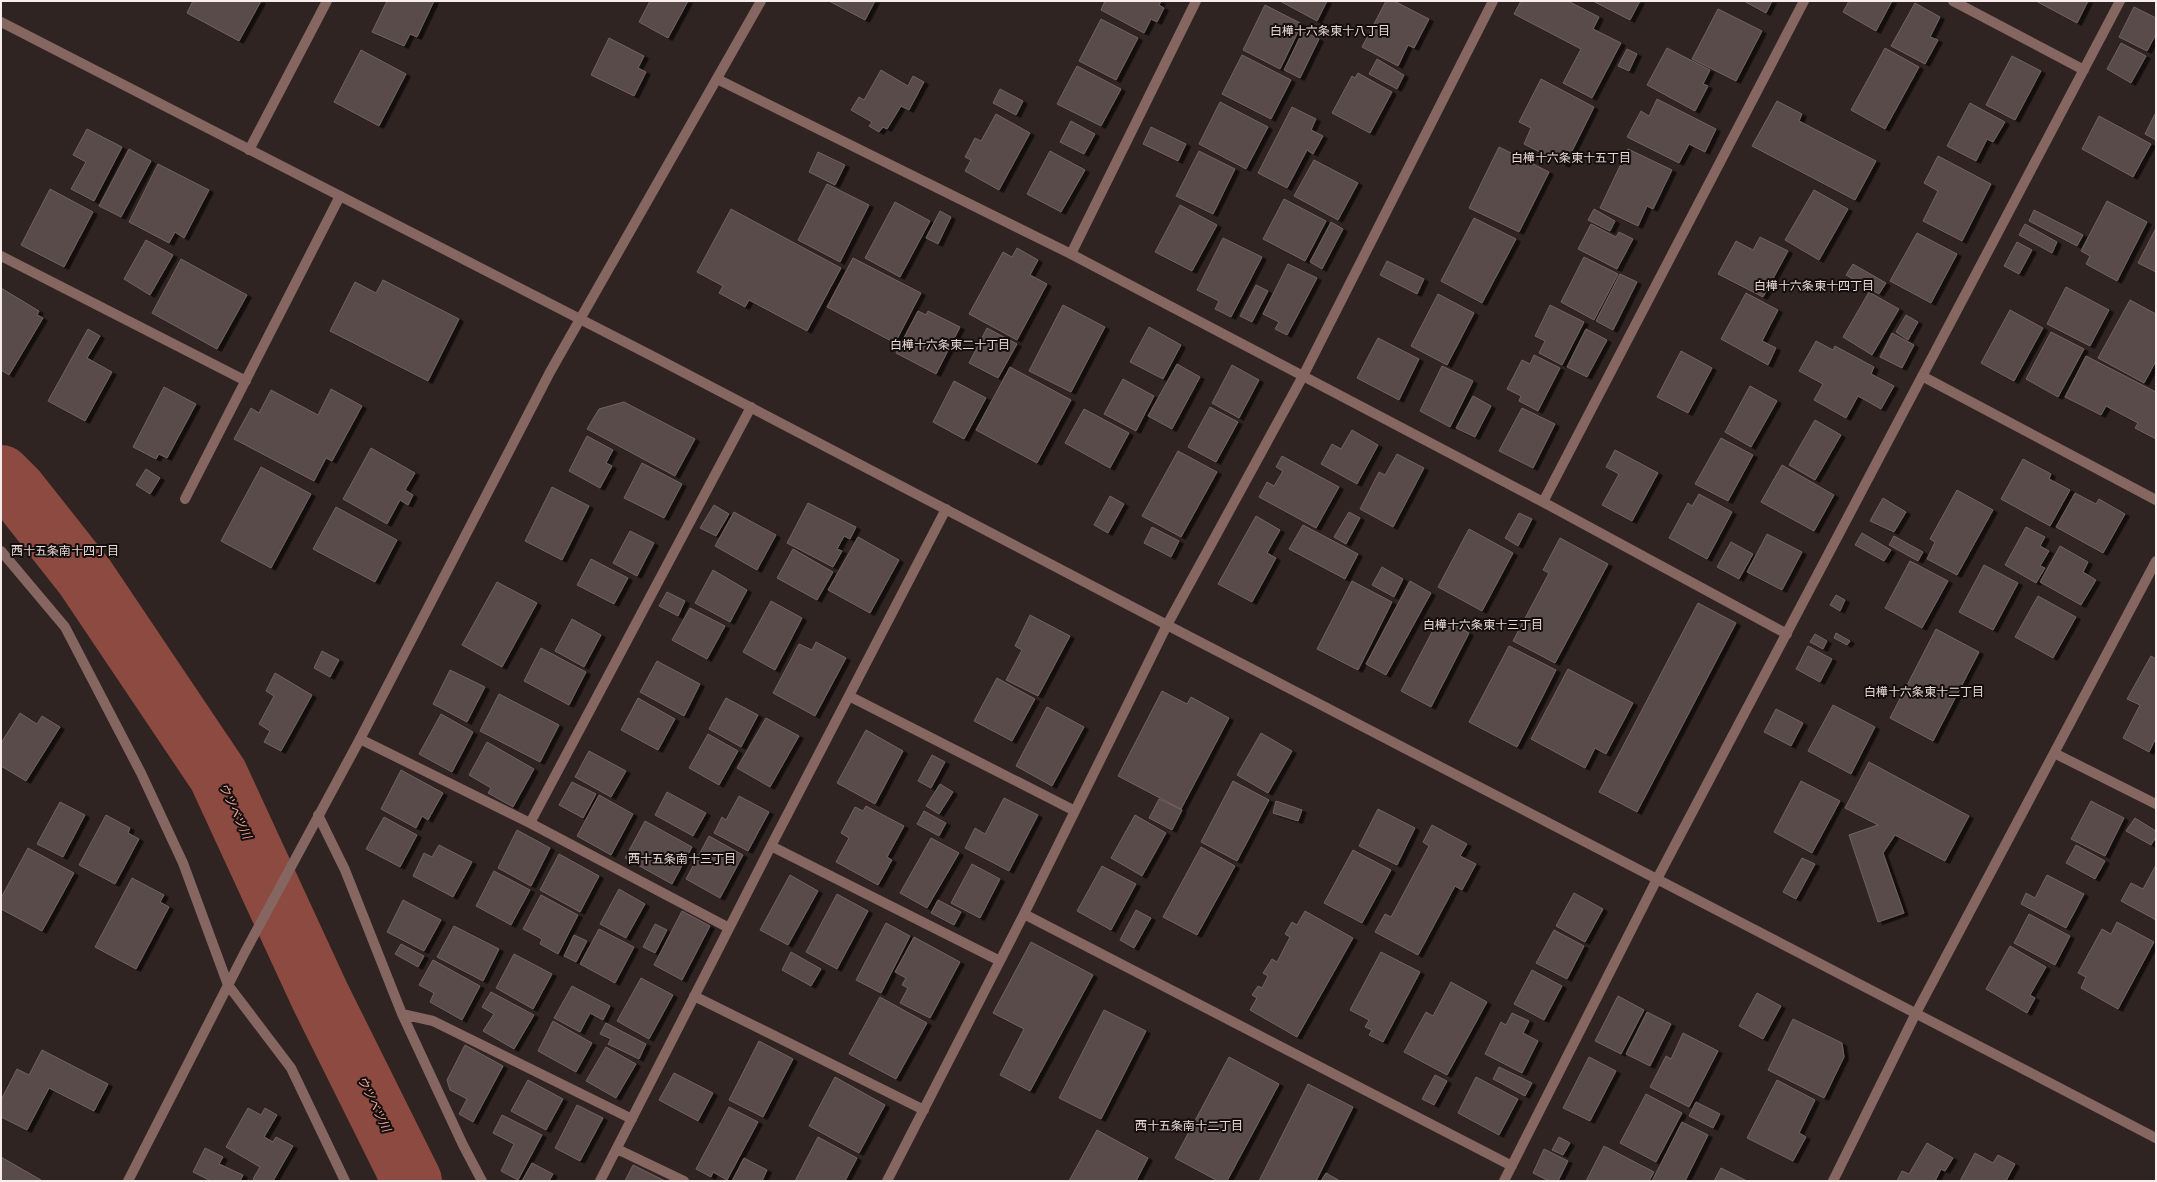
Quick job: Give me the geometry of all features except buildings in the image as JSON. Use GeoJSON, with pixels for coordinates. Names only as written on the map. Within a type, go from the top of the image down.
{"type":"FeatureCollection","features":[{"type":"Feature","properties":{"kind":"street"},"geometry":{"type":"LineString","coordinates":[[249,150],[327,1]]}},
{"type":"Feature","properties":{"kind":"street"},"geometry":{"type":"LineString","coordinates":[[128,1181],[245,952],[303,842],[360,739],[580,318],[761,1]]}},
{"type":"Feature","properties":{"kind":"street"},"geometry":{"type":"LineString","coordinates":[[1071,254],[1196,1]]}},
{"type":"Feature","properties":{"kind":"street"},"geometry":{"type":"LineString","coordinates":[[887,1181],[1024,914],[1167,625],[1303,376],[1493,1]]}},
{"type":"Feature","properties":{"kind":"street"},"geometry":{"type":"LineString","coordinates":[[1543,502],[1804,1]]}},
{"type":"Feature","properties":{"kind":"street"},"geometry":{"type":"LineString","coordinates":[[1953,1],[2084,70]]}},
{"type":"Feature","properties":{"kind":"street"},"geometry":{"type":"LineString","coordinates":[[1504,1181],[1656,879],[1787,634],[2120,1]]}},
{"type":"Feature","properties":{"kind":"street"},"geometry":{"type":"LineString","coordinates":[[1,22],[580,318],[1167,625],[2156,1138]]}},
{"type":"Feature","properties":{"kind":"street"},"geometry":{"type":"LineString","coordinates":[[717,79],[1071,254],[1543,502],[1787,634]]}},
{"type":"Feature","properties":{"kind":"street"},"geometry":{"type":"LineString","coordinates":[[186,499],[340,196]]}},
{"type":"Feature","properties":{"kind":"street"},"geometry":{"type":"LineString","coordinates":[[1,256],[246,381]]}},
{"type":"Feature","properties":{"kind":"street"},"geometry":{"type":"LineString","coordinates":[[1922,376],[2156,500]]}},
{"type":"Feature","properties":{"kind":"street"},"geometry":{"type":"LineString","coordinates":[[530,824],[751,407]]}},
{"type":"Feature","properties":{"kind":"street"},"geometry":{"type":"LineString","coordinates":[[600,1181],[771,846],[946,509]]}},
{"type":"Feature","properties":{"kind":"street"},"geometry":{"type":"LineString","coordinates":[[1,551],[65,627],[141,773],[183,863],[228,985],[291,1068],[345,1181]]}},
{"type":"Feature","properties":{"kind":"street"},"geometry":{"type":"LineString","coordinates":[[1833,1181],[1916,1013],[2156,561]]}},
{"type":"Feature","properties":{"kind":"street"},"geometry":{"type":"LineString","coordinates":[[849,696],[1075,811]]}},
{"type":"Feature","properties":{"kind":"street"},"geometry":{"type":"LineString","coordinates":[[360,739],[530,824],[729,928]]}},
{"type":"Feature","properties":{"kind":"street"},"geometry":{"type":"LineString","coordinates":[[2054,753],[2156,804]]}},
{"type":"Feature","properties":{"kind":"street"},"geometry":{"type":"LineString","coordinates":[[318,815],[345,870],[402,1014],[463,1145],[482,1181]]}},
{"type":"Feature","properties":{"kind":"street"},"geometry":{"type":"LineString","coordinates":[[771,846],[1000,961]]}},
{"type":"Feature","properties":{"kind":"street"},"geometry":{"type":"LineString","coordinates":[[1024,914],[1512,1166]]}},
{"type":"Feature","properties":{"kind":"street"},"geometry":{"type":"LineString","coordinates":[[694,996],[924,1110]]}},
{"type":"Feature","properties":{"kind":"street"},"geometry":{"type":"LineString","coordinates":[[402,1014],[433,1021],[632,1119]]}},
{"type":"Feature","properties":{"kind":"street"},"geometry":{"type":"LineString","coordinates":[[617,1148],[684,1181]]}},
{"type":"Feature","properties":{"kind":"waterway","name":"ウツベツ川"},"geometry":{"type":"LineString","coordinates":[[1,475],[17,491],[85,577],[218,775],[320,996],[412,1181]]}},
{"type":"Feature","properties":{"kind":"district","name":"白樺十六条東十八丁目"},"geometry":{"type":"Point","coordinates":[1330,31]}},
{"type":"Feature","properties":{"kind":"district","name":"白樺十六条東十五丁目"},"geometry":{"type":"Point","coordinates":[1571,158]}},
{"type":"Feature","properties":{"kind":"district","name":"白樺十六条東十四丁目"},"geometry":{"type":"Point","coordinates":[1814,286]}},
{"type":"Feature","properties":{"kind":"district","name":"白樺十六条東二十丁目"},"geometry":{"type":"Point","coordinates":[950,345]}},
{"type":"Feature","properties":{"kind":"district","name":"西十五条南十四丁目"},"geometry":{"type":"Point","coordinates":[65,551]}},
{"type":"Feature","properties":{"kind":"district","name":"白樺十六条東十三丁目"},"geometry":{"type":"Point","coordinates":[1483,625]}},
{"type":"Feature","properties":{"kind":"district","name":"白樺十六条東十二丁目"},"geometry":{"type":"Point","coordinates":[1924,692]}},
{"type":"Feature","properties":{"kind":"district","name":"西十五条南十三丁目"},"geometry":{"type":"Point","coordinates":[682,859]}},
{"type":"Feature","properties":{"kind":"district","name":"西十五条南十二丁目"},"geometry":{"type":"Point","coordinates":[1189,1126]}}]}
